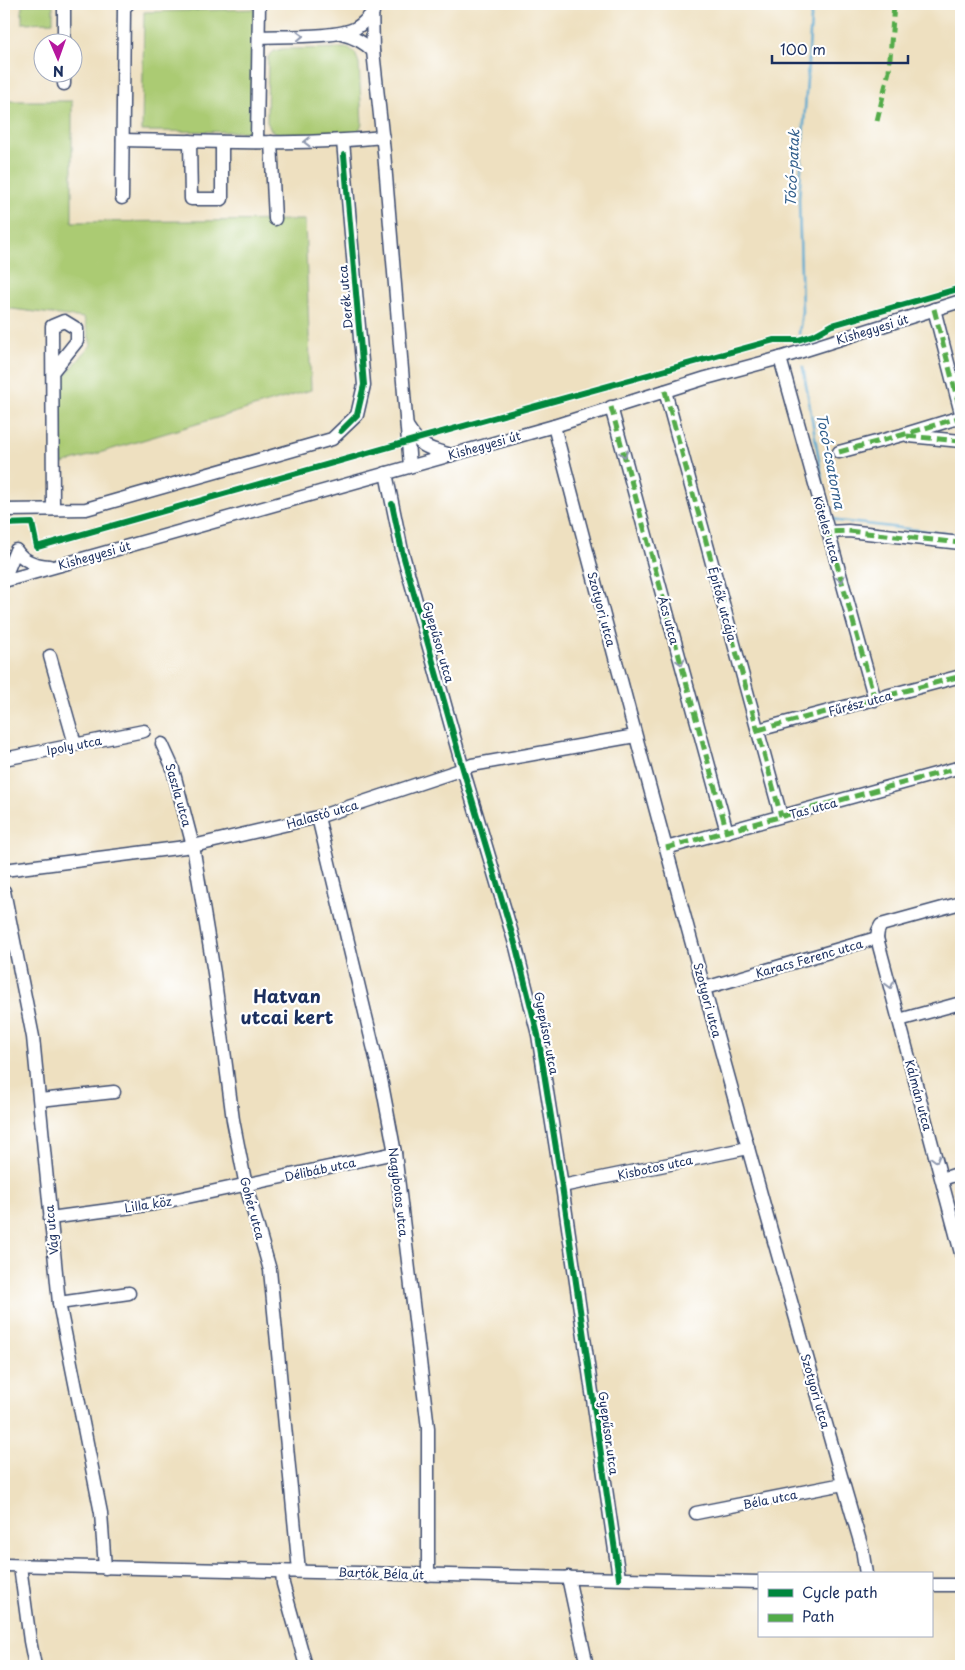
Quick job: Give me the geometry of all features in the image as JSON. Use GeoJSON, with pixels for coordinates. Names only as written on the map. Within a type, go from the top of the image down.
{"type":"FeatureCollection","features":[{"type":"Feature","properties":{"kind":"street"},"geometry":{"type":"LineString","coordinates":[[64,4],[64,32]]}},
{"type":"Feature","properties":{"kind":"street"},"geometry":{"type":"LineString","coordinates":[[122,198],[124,8],[128,4]]}},
{"type":"Feature","properties":{"kind":"street"},"geometry":{"type":"LineString","coordinates":[[257,142],[259,4]]}},
{"type":"Feature","properties":{"kind":"street"},"geometry":{"type":"LineString","coordinates":[[259,37],[341,34],[357,28],[365,22],[373,8]]}},
{"type":"Feature","properties":{"kind":"street"},"geometry":{"type":"LineString","coordinates":[[373,8],[373,52],[383,137],[405,424],[410,466]]}},
{"type":"Feature","properties":{"kind":"street"},"geometry":{"type":"LineString","coordinates":[[341,34],[367,44],[373,52]]}},
{"type":"Feature","properties":{"kind":"street"},"geometry":{"type":"LineString","coordinates":[[123,140],[272,142],[343,141],[383,137]]}},
{"type":"Feature","properties":{"kind":"street"},"geometry":{"type":"LineString","coordinates":[[190,141],[190,199],[222,199],[222,142]]}},
{"type":"Feature","properties":{"kind":"street","name":"Derék utca"},"geometry":{"type":"LineString","coordinates":[[53,509],[86,509],[332,439],[357,415],[364,385],[343,141]]}},
{"type":"Feature","properties":{"kind":"street"},"geometry":{"type":"LineString","coordinates":[[272,142],[275,220]]}},
{"type":"Feature","properties":{"kind":"street","name":"Kishegyesi út"},"geometry":{"type":"LineString","coordinates":[[4,580],[554,426],[961,301]]}},
{"type":"Feature","properties":{"kind":"street"},"geometry":{"type":"LineString","coordinates":[[934,309],[961,413]]}},
{"type":"Feature","properties":{"kind":"street","name":"Köteles utca"},"geometry":{"type":"LineString","coordinates":[[780,358],[875,700]]}},
{"type":"Feature","properties":{"kind":"street"},"geometry":{"type":"LineString","coordinates":[[4,510],[53,509],[53,371]]}},
{"type":"Feature","properties":{"kind":"street","name":"Építők utcája"},"geometry":{"type":"LineString","coordinates":[[665,391],[781,816]]}},
{"type":"Feature","properties":{"kind":"street","name":"Ács utca"},"geometry":{"type":"LineString","coordinates":[[611,408],[727,832]]}},
{"type":"Feature","properties":{"kind":"street"},"geometry":{"type":"LineString","coordinates":[[839,452],[961,417]]}},
{"type":"Feature","properties":{"kind":"street"},"geometry":{"type":"LineString","coordinates":[[405,424],[423,446],[451,455]]}},
{"type":"Feature","properties":{"kind":"street"},"geometry":{"type":"LineString","coordinates":[[937,424],[938,439]]}},
{"type":"Feature","properties":{"kind":"street","name":"Szotyori utca"},"geometry":{"type":"LineString","coordinates":[[554,426],[635,736],[798,1329],[862,1548],[866,1572]]}},
{"type":"Feature","properties":{"kind":"street"},"geometry":{"type":"LineString","coordinates":[[902,435],[961,441]]}},
{"type":"Feature","properties":{"kind":"street","name":"Gyepűsor utca"},"geometry":{"type":"LineString","coordinates":[[386,473],[402,551],[463,769],[516,947],[538,1035],[619,1578]]}},
{"type":"Feature","properties":{"kind":"street"},"geometry":{"type":"LineString","coordinates":[[828,532],[848,531],[961,542]]}},
{"type":"Feature","properties":{"kind":"street"},"geometry":{"type":"LineString","coordinates":[[4,575],[16,550],[22,557],[36,565],[51,567]]}},
{"type":"Feature","properties":{"kind":"street"},"geometry":{"type":"LineString","coordinates":[[50,656],[75,744]]}},
{"type":"Feature","properties":{"kind":"street","name":"Fűrész utca"},"geometry":{"type":"LineString","coordinates":[[758,730],[961,676]]}},
{"type":"Feature","properties":{"kind":"street","name":"Ipoly utca"},"geometry":{"type":"LineString","coordinates":[[4,759],[144,731]]}},
{"type":"Feature","properties":{"kind":"street","name":"Halastó utca"},"geometry":{"type":"LineString","coordinates":[[4,870],[194,846],[318,816],[472,765],[635,736]]}},
{"type":"Feature","properties":{"kind":"street","name":"Saszla utca"},"geometry":{"type":"LineString","coordinates":[[162,744],[172,766],[194,846]]}},
{"type":"Feature","properties":{"kind":"street","name":"Tas utca"},"geometry":{"type":"LineString","coordinates":[[666,848],[961,767]]}},
{"type":"Feature","properties":{"kind":"street","name":"Nagybotos utca"},"geometry":{"type":"LineString","coordinates":[[318,816],[381,1079],[395,1153],[428,1428],[428,1575]]}},
{"type":"Feature","properties":{"kind":"street","name":"Gohér utca"},"geometry":{"type":"LineString","coordinates":[[194,846],[214,974],[233,1120],[246,1186],[270,1270],[299,1571]]}},
{"type":"Feature","properties":{"kind":"street","name":"Vág utca"},"geometry":{"type":"LineString","coordinates":[[4,891],[33,1037],[59,1303],[101,1513],[105,1568]]}},
{"type":"Feature","properties":{"kind":"street","name":"Karacs Ferenc utca"},"geometry":{"type":"LineString","coordinates":[[704,988],[877,938],[881,925],[961,903]]}},
{"type":"Feature","properties":{"kind":"street","name":"Kálmán utca"},"geometry":{"type":"LineString","coordinates":[[877,938],[961,1253]]}},
{"type":"Feature","properties":{"kind":"street"},"geometry":{"type":"LineString","coordinates":[[899,1020],[961,1003]]}},
{"type":"Feature","properties":{"kind":"street"},"geometry":{"type":"LineString","coordinates":[[40,1100],[114,1092]]}},
{"type":"Feature","properties":{"kind":"street","name":"Kisbotos utca"},"geometry":{"type":"LineString","coordinates":[[562,1186],[748,1148]]}},
{"type":"Feature","properties":{"kind":"street","name":"Délibáb utca"},"geometry":{"type":"LineString","coordinates":[[246,1186],[395,1153]]}},
{"type":"Feature","properties":{"kind":"street"},"geometry":{"type":"LineString","coordinates":[[942,1178],[961,1173]]}},
{"type":"Feature","properties":{"kind":"street","name":"Lilla köz"},"geometry":{"type":"LineString","coordinates":[[50,1218],[154,1204],[246,1186]]}},
{"type":"Feature","properties":{"kind":"street"},"geometry":{"type":"LineString","coordinates":[[59,1303],[130,1293]]}},
{"type":"Feature","properties":{"kind":"street","name":"Béla utca"},"geometry":{"type":"LineString","coordinates":[[696,1513],[843,1484]]}},
{"type":"Feature","properties":{"kind":"street","name":"Bartók Béla út"},"geometry":{"type":"LineString","coordinates":[[4,1565],[758,1582]]}},
{"type":"Feature","properties":{"kind":"street"},"geometry":{"type":"LineString","coordinates":[[20,1566],[35,1666]]}},
{"type":"Feature","properties":{"kind":"street"},"geometry":{"type":"LineString","coordinates":[[282,1571],[283,1584],[306,1666]]}},
{"type":"Feature","properties":{"kind":"street"},"geometry":{"type":"LineString","coordinates":[[568,1577],[588,1666]]}},
{"type":"Feature","properties":{"kind":"street"},"geometry":{"type":"LineString","coordinates":[[932,1585],[961,1585]]}},
{"type":"Feature","properties":{"kind":"green space"},"geometry":{"type":"Polygon","coordinates":[[[22,4],[53,4],[53,22],[22,23],[22,4]]]}},
{"type":"Feature","properties":{"kind":"green space"},"geometry":{"type":"Polygon","coordinates":[[[255,9],[254,132],[142,131],[144,12],[255,9]]]}},
{"type":"Feature","properties":{"kind":"green space"},"geometry":{"type":"Polygon","coordinates":[[[349,48],[355,53],[359,63],[362,124],[359,130],[349,136],[279,135],[271,130],[267,122],[268,57],[274,51],[282,49],[349,48]]]}},
{"type":"Feature","properties":{"kind":"green space"},"geometry":{"type":"Polygon","coordinates":[[[4,101],[72,101],[72,222],[305,220],[311,390],[62,464],[59,383],[91,345],[84,318],[4,308],[4,101]]]}},
{"type":"Feature","properties":{"kind":"waterway","name":"Tócó-patak"},"geometry":{"type":"LineString","coordinates":[[799,334],[802,311],[799,199],[812,4]]}},
{"type":"Feature","properties":{"kind":"waterway","name":"Tocó-csatorna"},"geometry":{"type":"LineString","coordinates":[[803,367],[826,501]]}},
{"type":"Feature","properties":{"kind":"waterway","name":"Tocó-csatorna"},"geometry":{"type":"LineString","coordinates":[[829,514],[832,518],[839,521],[961,535]]}},
{"type":"Feature","properties":{"kind":"marked path"},"geometry":{"type":"LineString","coordinates":[[877,121],[889,71],[894,4]]}},
{"type":"Feature","properties":{"kind":"marked path"},"geometry":{"type":"LineString","coordinates":[[934,309],[961,413]]}},
{"type":"Feature","properties":{"kind":"marked path"},"geometry":{"type":"LineString","coordinates":[[665,391],[781,816]]}},
{"type":"Feature","properties":{"kind":"marked path"},"geometry":{"type":"LineString","coordinates":[[611,407],[727,832]]}},
{"type":"Feature","properties":{"kind":"marked path"},"geometry":{"type":"LineString","coordinates":[[839,452],[961,417]]}},
{"type":"Feature","properties":{"kind":"marked path"},"geometry":{"type":"LineString","coordinates":[[907,436],[961,441]]}},
{"type":"Feature","properties":{"kind":"marked path"},"geometry":{"type":"LineString","coordinates":[[875,700],[828,532],[848,531],[961,543]]}},
{"type":"Feature","properties":{"kind":"marked path"},"geometry":{"type":"LineString","coordinates":[[758,730],[961,676]]}},
{"type":"Feature","properties":{"kind":"marked path"},"geometry":{"type":"LineString","coordinates":[[666,848],[961,767]]}},
{"type":"Feature","properties":{"kind":"cycle path"},"geometry":{"type":"LineString","coordinates":[[341,431],[357,415],[364,385],[344,155]]}},
{"type":"Feature","properties":{"kind":"cycle path"},"geometry":{"type":"LineString","coordinates":[[4,524],[32,523],[37,547],[774,340],[798,340],[814,335],[832,325],[961,288]]}},
{"type":"Feature","properties":{"kind":"cycle path"},"geometry":{"type":"LineString","coordinates":[[392,504],[402,551],[463,769],[516,947],[538,1035],[619,1578]]}},
{"type":"Feature","properties":{"kind":"district","name":"Hatvan utcai kert"},"geometry":{"type":"Point","coordinates":[287,1005]}}]}
